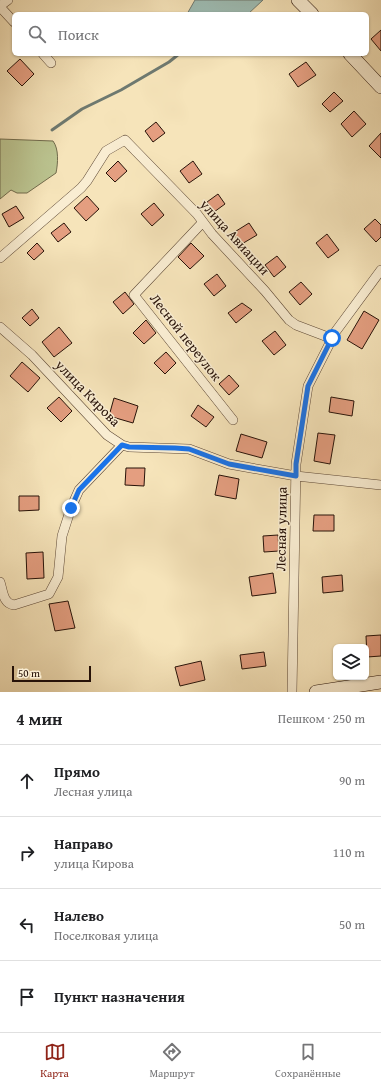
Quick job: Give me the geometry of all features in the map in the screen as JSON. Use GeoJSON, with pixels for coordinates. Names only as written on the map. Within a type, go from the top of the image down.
{"type":"FeatureCollection","features":[{"type":"Feature","properties":{"kind":"main road"},"geometry":{"type":"LineString","coordinates":[[298,0],[310,12]]}},
{"type":"Feature","properties":{"kind":"main road"},"geometry":{"type":"LineString","coordinates":[[352,56],[381,87]]}},
{"type":"Feature","properties":{"kind":"main road"},"geometry":{"type":"LineString","coordinates":[[316,692],[381,682]]}},
{"type":"Feature","properties":{"kind":"street"},"geometry":{"type":"LineString","coordinates":[[8,0],[0,6],[12,20]]}},
{"type":"Feature","properties":{"kind":"street"},"geometry":{"type":"LineString","coordinates":[[45,56],[51,63]]}},
{"type":"Feature","properties":{"kind":"street","name":"улица Авиации"},"geometry":{"type":"LineString","coordinates":[[0,258],[81,188],[106,151],[125,140],[203,222],[212,234],[290,320],[296,325],[332,338]]}},
{"type":"Feature","properties":{"kind":"street","name":"Лесной переулок"},"geometry":{"type":"LineString","coordinates":[[203,222],[134,295],[233,420]]}},
{"type":"Feature","properties":{"kind":"street","name":"Лесная улица"},"geometry":{"type":"LineString","coordinates":[[292,692],[296,464],[308,386],[336,331],[381,270]]}},
{"type":"Feature","properties":{"kind":"street","name":"улица Кирова"},"geometry":{"type":"LineString","coordinates":[[0,327],[32,355],[107,436],[122,445],[129,447],[189,449],[229,464],[296,476],[381,485]]}},
{"type":"Feature","properties":{"kind":"street"},"geometry":{"type":"LineString","coordinates":[[0,582],[6,602],[9,604],[14,604],[49,594],[58,577],[62,536],[76,496],[79,490],[122,445]]}},
{"type":"Feature","properties":{"kind":"green space"},"geometry":{"type":"Polygon","coordinates":[[[0,139],[53,141],[57,152],[58,161],[56,173],[27,193],[17,193],[11,190],[0,199],[0,139]]]}},
{"type":"Feature","properties":{"kind":"water"},"geometry":{"type":"Polygon","coordinates":[[[195,0],[263,0],[250,12],[188,12],[195,0]]]}},
{"type":"Feature","properties":{"kind":"building"},"geometry":{"type":"Polygon","coordinates":[[[381,30],[381,51],[371,39],[381,30]]]}},
{"type":"Feature","properties":{"kind":"building"},"geometry":{"type":"Polygon","coordinates":[[[20,59],[34,74],[22,86],[7,71],[20,59]]]}},
{"type":"Feature","properties":{"kind":"building"},"geometry":{"type":"Polygon","coordinates":[[[306,62],[316,75],[298,87],[289,74],[306,62]]]}},
{"type":"Feature","properties":{"kind":"building"},"geometry":{"type":"Polygon","coordinates":[[[334,92],[343,101],[330,112],[322,104],[334,92]]]}},
{"type":"Feature","properties":{"kind":"building"},"geometry":{"type":"Polygon","coordinates":[[[354,111],[366,124],[352,137],[341,124],[354,111]]]}},
{"type":"Feature","properties":{"kind":"building"},"geometry":{"type":"Polygon","coordinates":[[[156,122],[165,133],[153,142],[145,131],[156,122]]]}},
{"type":"Feature","properties":{"kind":"building"},"geometry":{"type":"Polygon","coordinates":[[[381,133],[381,158],[369,146],[381,133]]]}},
{"type":"Feature","properties":{"kind":"building"},"geometry":{"type":"Polygon","coordinates":[[[118,161],[127,171],[115,182],[106,173],[118,161]]]}},
{"type":"Feature","properties":{"kind":"building"},"geometry":{"type":"Polygon","coordinates":[[[193,161],[202,174],[189,183],[180,171],[193,161]]]}},
{"type":"Feature","properties":{"kind":"building"},"geometry":{"type":"Polygon","coordinates":[[[218,194],[225,204],[214,212],[207,202],[218,194]]]}},
{"type":"Feature","properties":{"kind":"building"},"geometry":{"type":"Polygon","coordinates":[[[87,196],[99,209],[86,221],[74,208],[87,196]]]}},
{"type":"Feature","properties":{"kind":"building"},"geometry":{"type":"Polygon","coordinates":[[[154,203],[164,215],[152,226],[141,214],[154,203]]]}},
{"type":"Feature","properties":{"kind":"building"},"geometry":{"type":"Polygon","coordinates":[[[16,206],[24,218],[9,227],[2,214],[16,206]]]}},
{"type":"Feature","properties":{"kind":"building"},"geometry":{"type":"Polygon","coordinates":[[[375,219],[381,225],[381,237],[376,242],[364,229],[375,219]]]}},
{"type":"Feature","properties":{"kind":"building"},"geometry":{"type":"Polygon","coordinates":[[[64,223],[71,232],[58,242],[51,233],[64,223]]]}},
{"type":"Feature","properties":{"kind":"building"},"geometry":{"type":"Polygon","coordinates":[[[249,223],[257,235],[240,245],[233,233],[249,223]]]}},
{"type":"Feature","properties":{"kind":"building"},"geometry":{"type":"Polygon","coordinates":[[[327,234],[339,250],[328,258],[316,243],[327,234]]]}},
{"type":"Feature","properties":{"kind":"building"},"geometry":{"type":"Polygon","coordinates":[[[37,243],[44,251],[34,260],[27,253],[37,243]]]}},
{"type":"Feature","properties":{"kind":"building"},"geometry":{"type":"Polygon","coordinates":[[[191,243],[204,256],[190,269],[178,257],[191,243]]]}},
{"type":"Feature","properties":{"kind":"building"},"geometry":{"type":"Polygon","coordinates":[[[277,256],[286,267],[274,277],[265,265],[277,256]]]}},
{"type":"Feature","properties":{"kind":"building"},"geometry":{"type":"Polygon","coordinates":[[[217,274],[226,286],[214,296],[204,284],[217,274]]]}},
{"type":"Feature","properties":{"kind":"building"},"geometry":{"type":"Polygon","coordinates":[[[301,282],[312,294],[300,305],[289,292],[301,282]]]}},
{"type":"Feature","properties":{"kind":"building"},"geometry":{"type":"Polygon","coordinates":[[[125,292],[134,304],[123,314],[113,302],[125,292]]]}},
{"type":"Feature","properties":{"kind":"building"},"geometry":{"type":"Polygon","coordinates":[[[242,303],[252,310],[236,323],[228,313],[242,303]]]}},
{"type":"Feature","properties":{"kind":"building"},"geometry":{"type":"Polygon","coordinates":[[[32,309],[39,318],[30,326],[22,318],[32,309]]]}},
{"type":"Feature","properties":{"kind":"building"},"geometry":{"type":"Polygon","coordinates":[[[364,311],[379,320],[362,349],[347,340],[364,311]]]}},
{"type":"Feature","properties":{"kind":"building"},"geometry":{"type":"Polygon","coordinates":[[[146,320],[156,333],[144,344],[133,333],[146,320]]]}},
{"type":"Feature","properties":{"kind":"building"},"geometry":{"type":"Polygon","coordinates":[[[59,327],[72,343],[54,357],[42,342],[59,327]]]}},
{"type":"Feature","properties":{"kind":"building"},"geometry":{"type":"Polygon","coordinates":[[[275,331],[286,345],[274,355],[262,341],[275,331]]]}},
{"type":"Feature","properties":{"kind":"building"},"geometry":{"type":"Polygon","coordinates":[[[166,352],[176,363],[165,374],[154,363],[166,352]]]}},
{"type":"Feature","properties":{"kind":"building"},"geometry":{"type":"Polygon","coordinates":[[[22,362],[40,378],[28,392],[10,376],[22,362]]]}},
{"type":"Feature","properties":{"kind":"building"},"geometry":{"type":"Polygon","coordinates":[[[229,375],[239,386],[229,395],[219,384],[229,375]]]}},
{"type":"Feature","properties":{"kind":"building"},"geometry":{"type":"Polygon","coordinates":[[[59,397],[72,411],[61,422],[47,408],[59,397]]]}},
{"type":"Feature","properties":{"kind":"building"},"geometry":{"type":"Polygon","coordinates":[[[331,397],[354,401],[352,416],[329,412],[331,397]]]}},
{"type":"Feature","properties":{"kind":"building"},"geometry":{"type":"Polygon","coordinates":[[[114,398],[138,406],[133,423],[109,416],[114,398]]]}},
{"type":"Feature","properties":{"kind":"building"},"geometry":{"type":"Polygon","coordinates":[[[198,405],[214,417],[206,427],[191,416],[198,405]]]}},
{"type":"Feature","properties":{"kind":"building"},"geometry":{"type":"Polygon","coordinates":[[[318,433],[335,435],[330,464],[314,461],[318,433]]]}},
{"type":"Feature","properties":{"kind":"building"},"geometry":{"type":"Polygon","coordinates":[[[241,434],[267,442],[262,458],[236,451],[241,434]]]}},
{"type":"Feature","properties":{"kind":"building"},"geometry":{"type":"Polygon","coordinates":[[[126,468],[145,468],[144,486],[125,485],[126,468]]]}},
{"type":"Feature","properties":{"kind":"building"},"geometry":{"type":"Polygon","coordinates":[[[219,475],[239,479],[236,499],[215,495],[219,475]]]}},
{"type":"Feature","properties":{"kind":"building"},"geometry":{"type":"Polygon","coordinates":[[[19,496],[39,496],[39,510],[19,511],[19,496]]]}},
{"type":"Feature","properties":{"kind":"building"},"geometry":{"type":"Polygon","coordinates":[[[314,515],[334,515],[334,531],[313,531],[314,515]]]}},
{"type":"Feature","properties":{"kind":"building"},"geometry":{"type":"Polygon","coordinates":[[[278,535],[279,551],[264,552],[263,536],[278,535]]]}},
{"type":"Feature","properties":{"kind":"building"},"geometry":{"type":"Polygon","coordinates":[[[43,552],[44,578],[27,579],[26,553],[43,552]]]}},
{"type":"Feature","properties":{"kind":"building"},"geometry":{"type":"Polygon","coordinates":[[[273,573],[276,593],[252,596],[249,577],[273,573]]]}},
{"type":"Feature","properties":{"kind":"building"},"geometry":{"type":"Polygon","coordinates":[[[342,575],[343,591],[323,593],[322,577],[342,575]]]}},
{"type":"Feature","properties":{"kind":"building"},"geometry":{"type":"Polygon","coordinates":[[[68,601],[75,628],[55,631],[49,604],[68,601]]]}},
{"type":"Feature","properties":{"kind":"building"},"geometry":{"type":"Polygon","coordinates":[[[381,635],[381,656],[369,657],[369,644],[366,644],[366,636],[381,635]]]}},
{"type":"Feature","properties":{"kind":"building"},"geometry":{"type":"Polygon","coordinates":[[[264,652],[266,666],[242,669],[240,655],[264,652]]]}},
{"type":"Feature","properties":{"kind":"building"},"geometry":{"type":"Polygon","coordinates":[[[201,661],[205,680],[180,686],[175,667],[201,661]]]}},
{"type":"Feature","properties":{"kind":"waterway"},"geometry":{"type":"LineString","coordinates":[[52,130],[82,109],[121,90],[176,56]]}},
{"type":"Feature","properties":{"kind":"route"},"geometry":{"type":"LineString","coordinates":[[71,508],[79,490],[122,445],[129,447],[189,449],[229,464],[296,476],[296,464],[308,386],[332,338]]}}]}
